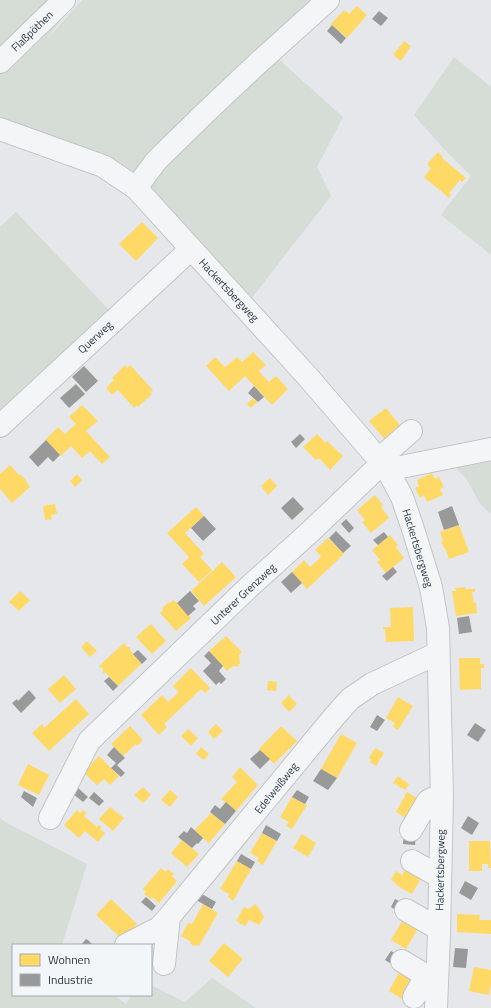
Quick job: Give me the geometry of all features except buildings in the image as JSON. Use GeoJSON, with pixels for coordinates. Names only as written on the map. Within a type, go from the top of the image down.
{"type":"FeatureCollection","features":[{"type":"Feature","properties":{"kind":"street","name":"Flaßpöthen"},"geometry":{"type":"LineString","coordinates":[[0,62],[64,0]]}},
{"type":"Feature","properties":{"kind":"street"},"geometry":{"type":"LineString","coordinates":[[136,188],[156,161],[257,64],[328,0]]}},
{"type":"Feature","properties":{"kind":"street","name":"Hackertsbergweg"},"geometry":{"type":"LineString","coordinates":[[0,129],[102,166],[136,188],[308,377],[383,464],[402,497],[431,587],[438,628],[443,877],[439,925],[432,977],[436,1008]]}},
{"type":"Feature","properties":{"kind":"street","name":"Querweg"},"geometry":{"type":"LineString","coordinates":[[0,426],[191,249]]}},
{"type":"Feature","properties":{"kind":"street"},"geometry":{"type":"LineString","coordinates":[[383,464],[411,431]]}},
{"type":"Feature","properties":{"kind":"street","name":"Unterer Grenzweg"},"geometry":{"type":"LineString","coordinates":[[50,818],[89,741],[251,585],[311,531],[377,468],[383,464],[396,468],[491,449]]}},
{"type":"Feature","properties":{"kind":"street","name":"Edelweißweg"},"geometry":{"type":"LineString","coordinates":[[126,944],[159,928],[350,699],[372,684],[438,653]]}},
{"type":"Feature","properties":{"kind":"street"},"geometry":{"type":"LineString","coordinates":[[411,830],[428,801],[434,798],[442,797]]}},
{"type":"Feature","properties":{"kind":"street"},"geometry":{"type":"LineString","coordinates":[[412,861],[443,877]]}},
{"type":"Feature","properties":{"kind":"street"},"geometry":{"type":"LineString","coordinates":[[406,910],[432,925],[439,925]]}},
{"type":"Feature","properties":{"kind":"street"},"geometry":{"type":"LineString","coordinates":[[164,964],[169,917]]}},
{"type":"Feature","properties":{"kind":"street"},"geometry":{"type":"LineString","coordinates":[[402,961],[432,977],[414,997]]}},
{"type":"Feature","properties":{"kind":"shaded area"},"geometry":{"type":"Polygon","coordinates":[[[0,0],[75,0],[48,38],[82,0],[314,0],[135,177],[0,124],[0,0]]]}},
{"type":"Feature","properties":{"kind":"shaded area"},"geometry":{"type":"Polygon","coordinates":[[[274,55],[343,117],[317,167],[331,196],[251,299],[147,187],[160,161],[274,55]]]}},
{"type":"Feature","properties":{"kind":"shaded area"},"geometry":{"type":"Polygon","coordinates":[[[454,57],[491,87],[491,255],[441,215],[471,176],[443,148],[414,115],[454,57]]]}},
{"type":"Feature","properties":{"kind":"shaded area"},"geometry":{"type":"Polygon","coordinates":[[[16,212],[110,311],[0,417],[0,227],[16,212]]]}},
{"type":"Feature","properties":{"kind":"shaded area"},"geometry":{"type":"Polygon","coordinates":[[[491,454],[491,514],[480,504],[466,478],[448,460],[491,454]]]}},
{"type":"Feature","properties":{"kind":"shaded area"},"geometry":{"type":"Polygon","coordinates":[[[0,818],[87,864],[62,944],[12,944],[12,996],[115,996],[126,1004],[131,996],[152,996],[152,986],[185,1002],[212,978],[256,1008],[0,1008],[0,818]]]}}]}
